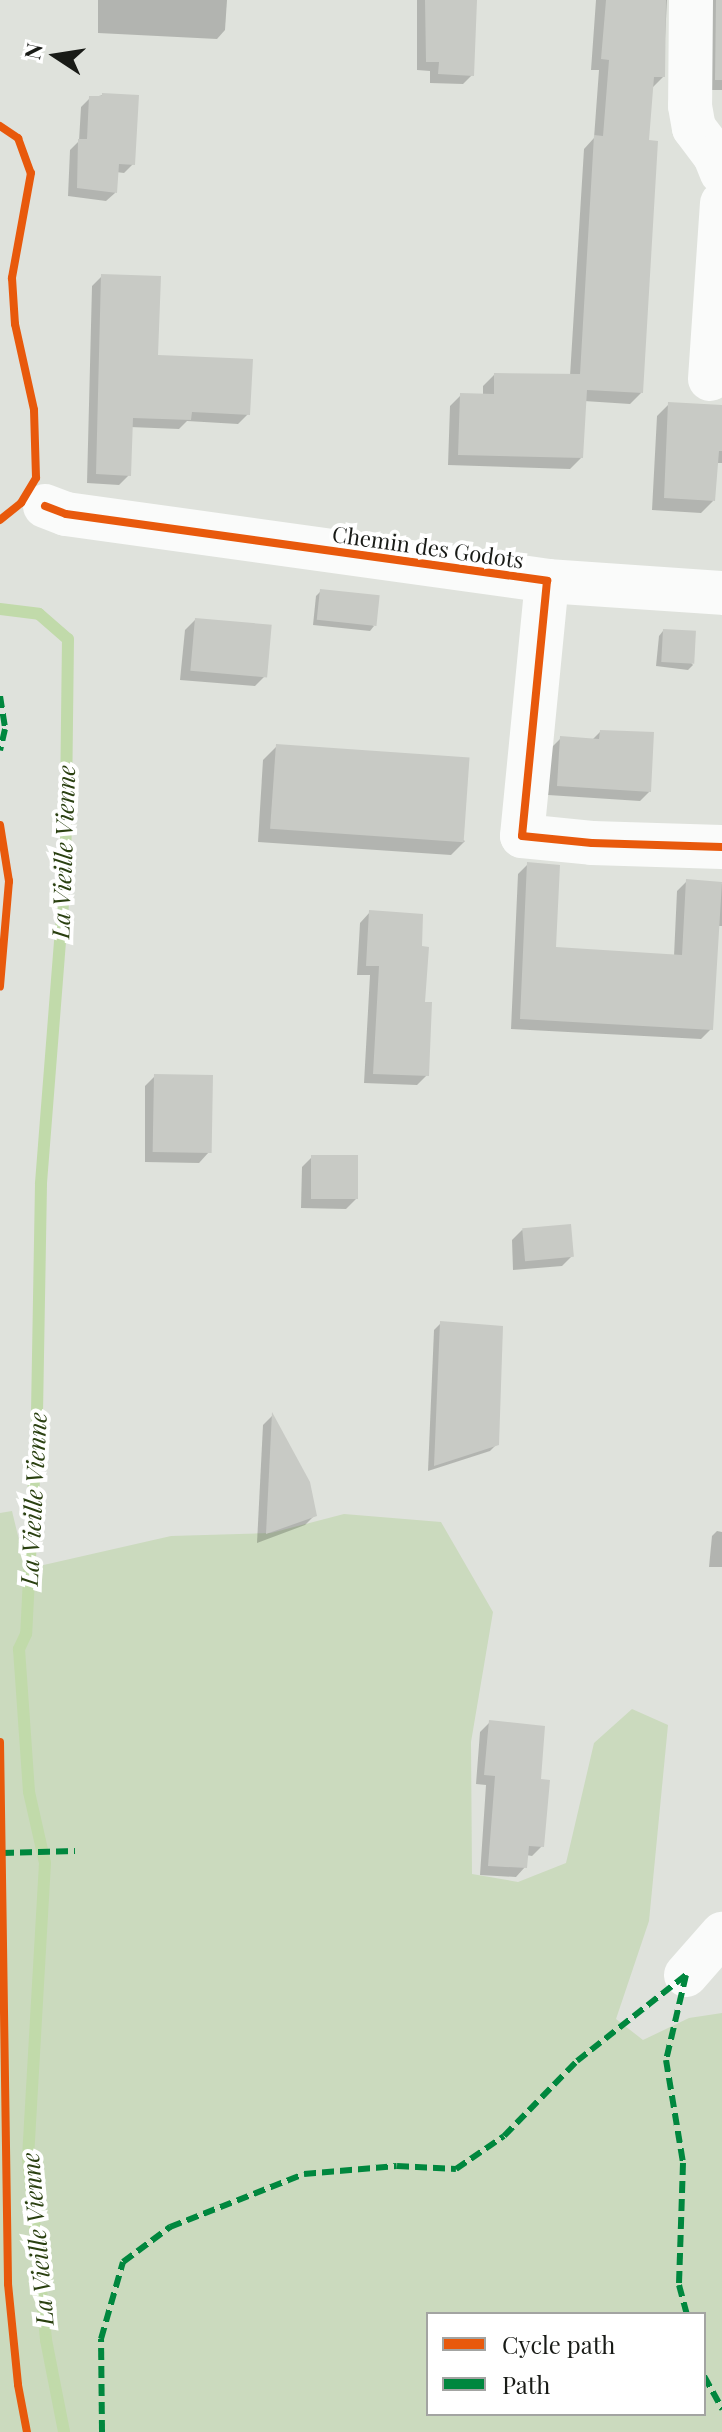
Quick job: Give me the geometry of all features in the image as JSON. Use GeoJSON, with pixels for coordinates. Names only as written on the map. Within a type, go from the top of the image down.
{"type":"FeatureCollection","features":[{"type":"Feature","properties":{"kind":"street"},"geometry":{"type":"LineString","coordinates":[[691,0],[690,106],[694,128],[715,156],[722,173]]}},
{"type":"Feature","properties":{"kind":"street"},"geometry":{"type":"LineString","coordinates":[[710,379],[722,203]]}},
{"type":"Feature","properties":{"kind":"street","name":"Chemin des Godots"},"geometry":{"type":"LineString","coordinates":[[45,506],[66,514],[547,581],[522,836],[592,843],[722,847]]}},
{"type":"Feature","properties":{"kind":"street"},"geometry":{"type":"LineString","coordinates":[[547,581],[722,593]]}},
{"type":"Feature","properties":{"kind":"street"},"geometry":{"type":"LineString","coordinates":[[686,1975],[722,1934]]}},
{"type":"Feature","properties":{"kind":"green space"},"geometry":{"type":"Polygon","coordinates":[[[12,1511],[26,1569],[171,1536],[271,1533],[344,1514],[441,1522],[493,1612],[471,1742],[472,1874],[518,1882],[566,1863],[594,1743],[632,1709],[668,1725],[649,1921],[616,2019],[643,2040],[689,2018],[722,2013],[722,2432],[0,2432],[0,1513],[12,1511]]]}},
{"type":"Feature","properties":{"kind":"building"},"geometry":{"type":"Polygon","coordinates":[[[425,0],[477,0],[474,76],[438,74],[439,62],[426,62],[425,0]]]}},
{"type":"Feature","properties":{"kind":"building"},"geometry":{"type":"Polygon","coordinates":[[[606,0],[666,0],[665,77],[654,77],[649,140],[658,141],[643,393],[587,390],[583,458],[458,455],[460,393],[494,394],[494,373],[580,374],[594,135],[603,136],[609,60],[601,59],[606,0]]]}},
{"type":"Feature","properties":{"kind":"building"},"geometry":{"type":"Polygon","coordinates":[[[716,0],[722,0],[722,80],[715,80],[716,0]]]}},
{"type":"Feature","properties":{"kind":"building"},"geometry":{"type":"Polygon","coordinates":[[[102,93],[139,95],[135,165],[119,164],[117,193],[77,188],[78,139],[87,139],[89,96],[102,96],[102,93]]]}},
{"type":"Feature","properties":{"kind":"building"},"geometry":{"type":"Polygon","coordinates":[[[101,274],[161,276],[158,355],[253,359],[250,415],[192,412],[191,420],[133,418],[131,476],[96,474],[101,274]]]}},
{"type":"Feature","properties":{"kind":"building"},"geometry":{"type":"Polygon","coordinates":[[[668,402],[722,405],[722,451],[719,451],[715,501],[664,498],[668,402]]]}},
{"type":"Feature","properties":{"kind":"building"},"geometry":{"type":"Polygon","coordinates":[[[320,589],[380,595],[376,626],[317,620],[320,589]]]}},
{"type":"Feature","properties":{"kind":"building"},"geometry":{"type":"Polygon","coordinates":[[[195,618],[272,625],[267,678],[190,671],[195,618]]]}},
{"type":"Feature","properties":{"kind":"building"},"geometry":{"type":"Polygon","coordinates":[[[663,629],[696,631],[694,664],[661,662],[663,629]]]}},
{"type":"Feature","properties":{"kind":"building"},"geometry":{"type":"Polygon","coordinates":[[[600,730],[654,732],[651,792],[557,786],[560,736],[599,739],[600,730]]]}},
{"type":"Feature","properties":{"kind":"building"},"geometry":{"type":"Polygon","coordinates":[[[276,744],[470,758],[464,842],[270,829],[276,744]]]}},
{"type":"Feature","properties":{"kind":"building"},"geometry":{"type":"Polygon","coordinates":[[[527,862],[560,865],[556,947],[682,955],[686,879],[722,882],[713,1030],[520,1019],[527,862]]]}},
{"type":"Feature","properties":{"kind":"building"},"geometry":{"type":"Polygon","coordinates":[[[369,910],[423,914],[422,946],[429,947],[425,1002],[432,1002],[429,1076],[373,1074],[379,966],[366,966],[369,910]]]}},
{"type":"Feature","properties":{"kind":"building"},"geometry":{"type":"Polygon","coordinates":[[[154,1074],[213,1075],[212,1153],[153,1152],[154,1074]]]}},
{"type":"Feature","properties":{"kind":"building"},"geometry":{"type":"Polygon","coordinates":[[[311,1155],[358,1155],[358,1199],[311,1199],[311,1155]]]}},
{"type":"Feature","properties":{"kind":"building"},"geometry":{"type":"Polygon","coordinates":[[[571,1224],[574,1257],[525,1261],[522,1228],[571,1224]]]}},
{"type":"Feature","properties":{"kind":"building"},"geometry":{"type":"Polygon","coordinates":[[[440,1321],[503,1326],[499,1445],[434,1466],[440,1321]]]}},
{"type":"Feature","properties":{"kind":"building"},"geometry":{"type":"Polygon","coordinates":[[[272,1412],[310,1482],[317,1516],[266,1534],[272,1412]]]}},
{"type":"Feature","properties":{"kind":"building"},"geometry":{"type":"Polygon","coordinates":[[[489,1720],[545,1726],[541,1779],[550,1780],[544,1847],[529,1846],[527,1868],[488,1866],[495,1776],[484,1775],[489,1720]]]}},
{"type":"Feature","properties":{"kind":"waterway","name":"La Vieille Vienne"},"geometry":{"type":"LineString","coordinates":[[0,609],[39,614],[68,639],[65,878],[41,1184],[37,1420],[26,1634],[19,1649],[29,1792],[45,1863],[28,2159],[46,2340],[64,2432]]}},
{"type":"Feature","properties":{"kind":"marked path"},"geometry":{"type":"LineString","coordinates":[[0,696],[5,729],[0,750]]}},
{"type":"Feature","properties":{"kind":"marked path"},"geometry":{"type":"LineString","coordinates":[[2,1853],[75,1851]]}},
{"type":"Feature","properties":{"kind":"marked path"},"geometry":{"type":"LineString","coordinates":[[686,1975],[666,2060],[683,2163],[679,2285],[686,2312]]}},
{"type":"Feature","properties":{"kind":"marked path"},"geometry":{"type":"LineString","coordinates":[[102,2432],[101,2339],[123,2262],[170,2227],[304,2174],[397,2166],[456,2169],[504,2136],[577,2061],[686,1975]]}},
{"type":"Feature","properties":{"kind":"marked path"},"geometry":{"type":"LineString","coordinates":[[706,2380],[722,2409]]}},
{"type":"Feature","properties":{"kind":"cycle path"},"geometry":{"type":"LineString","coordinates":[[0,126],[18,138],[31,173],[12,278],[15,324],[34,410],[36,478],[21,503],[0,520]]}},
{"type":"Feature","properties":{"kind":"cycle path"},"geometry":{"type":"LineString","coordinates":[[45,506],[66,514],[547,581],[522,836],[592,843],[722,847]]}},
{"type":"Feature","properties":{"kind":"cycle path"},"geometry":{"type":"LineString","coordinates":[[0,825],[9,881],[0,987]]}},
{"type":"Feature","properties":{"kind":"cycle path"},"geometry":{"type":"LineString","coordinates":[[0,1742],[8,2284],[18,2385],[27,2432]]}}]}
